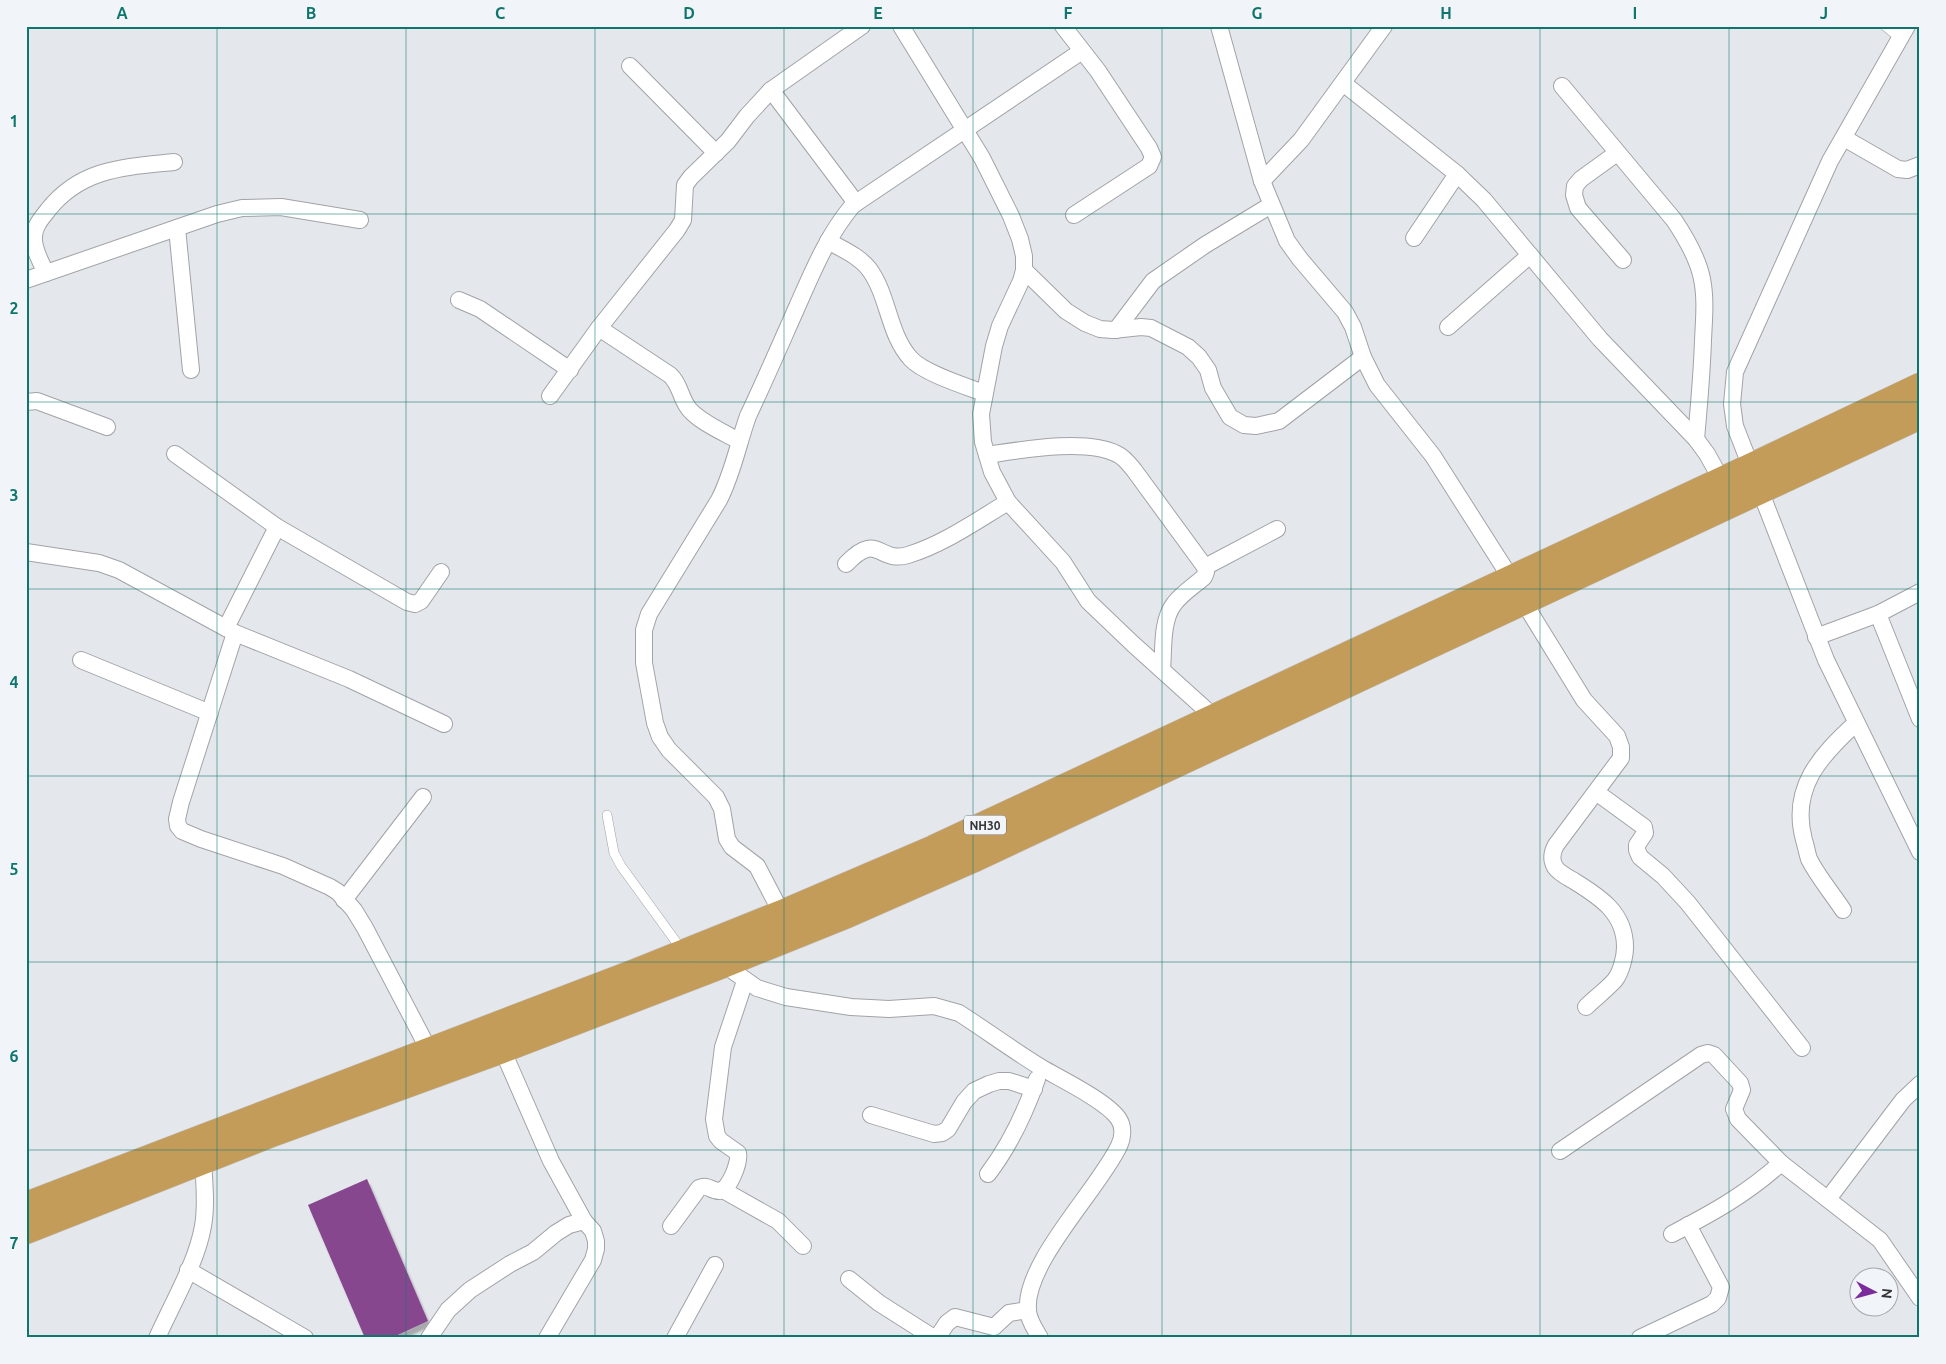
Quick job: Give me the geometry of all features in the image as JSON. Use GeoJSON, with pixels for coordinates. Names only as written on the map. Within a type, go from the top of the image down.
{"type":"FeatureCollection","features":[{"type":"Feature","properties":{"kind":"highway","name":"NH30"},"geometry":{"type":"LineString","coordinates":[[26,1230],[274,1132],[502,1049],[723,964],[846,914],[972,858],[1517,590],[1756,478],[1920,387]]}},
{"type":"Feature","properties":{"kind":"highway","name":"NH30"},"geometry":{"type":"LineString","coordinates":[[26,1206],[430,1052],[782,914],[934,849],[1214,717],[1517,590],[1722,481],[1756,478],[1920,415]]}},
{"type":"Feature","properties":{"kind":"street"},"geometry":{"type":"LineString","coordinates":[[550,396],[599,328],[677,230],[683,220],[685,185],[691,177],[716,153],[771,90],[862,26]]}},
{"type":"Feature","properties":{"kind":"street"},"geometry":{"type":"LineString","coordinates":[[901,26],[982,158],[1011,216],[1024,256],[1024,270],[1021,281],[1000,326],[984,393],[981,414],[983,442],[992,472],[1008,502],[1063,562],[1088,601],[1214,717]]}},
{"type":"Feature","properties":{"kind":"street"},"geometry":{"type":"LineString","coordinates":[[1063,26],[1113,94],[1153,157],[1149,166],[1074,215]]}},
{"type":"Feature","properties":{"kind":"street"},"geometry":{"type":"LineString","coordinates":[[1219,26],[1262,181],[1287,241],[1345,312],[1353,327],[1363,357],[1377,385],[1433,456],[1584,700],[1617,736],[1621,747],[1621,758],[1552,852],[1552,861],[1560,873],[1601,898],[1612,910],[1620,922],[1625,937],[1625,955],[1616,979],[1586,1006]]}},
{"type":"Feature","properties":{"kind":"street"},"geometry":{"type":"LineString","coordinates":[[1262,181],[1301,140],[1384,26]]}},
{"type":"Feature","properties":{"kind":"street"},"geometry":{"type":"LineString","coordinates":[[1904,33],[1830,161],[1735,372],[1732,404],[1735,426],[1816,637],[1920,852]]}},
{"type":"Feature","properties":{"kind":"street"},"geometry":{"type":"LineString","coordinates":[[782,914],[758,866],[732,847],[727,839],[722,809],[716,797],[669,750],[660,737],[655,723],[644,662],[644,630],[649,614],[719,500],[729,480],[739,441],[748,416],[828,241],[844,216],[856,203],[1082,51]]}},
{"type":"Feature","properties":{"kind":"street"},"geometry":{"type":"LineString","coordinates":[[630,66],[716,153]]}},
{"type":"Feature","properties":{"kind":"street"},"geometry":{"type":"LineString","coordinates":[[1343,82],[1457,174],[1484,200],[1600,339],[1696,440],[1707,454],[1722,481]]}},
{"type":"Feature","properties":{"kind":"street"},"geometry":{"type":"LineString","coordinates":[[1562,86],[1674,220],[1686,238],[1702,278],[1705,313],[1702,380],[1696,440]]}},
{"type":"Feature","properties":{"kind":"street"},"geometry":{"type":"LineString","coordinates":[[771,90],[856,203]]}},
{"type":"Feature","properties":{"kind":"street"},"geometry":{"type":"LineString","coordinates":[[1844,138],[1898,169],[1907,170],[1920,165]]}},
{"type":"Feature","properties":{"kind":"street"},"geometry":{"type":"LineString","coordinates":[[1617,153],[1581,179],[1575,186],[1574,195],[1578,208],[1623,260]]}},
{"type":"Feature","properties":{"kind":"street"},"geometry":{"type":"LineString","coordinates":[[46,273],[35,248],[34,231],[54,202],[64,193],[85,179],[120,167],[174,162]]}},
{"type":"Feature","properties":{"kind":"street"},"geometry":{"type":"LineString","coordinates":[[1414,238],[1457,174]]}},
{"type":"Feature","properties":{"kind":"street"},"geometry":{"type":"LineString","coordinates":[[1116,330],[1153,280],[1204,245],[1271,205]]}},
{"type":"Feature","properties":{"kind":"street"},"geometry":{"type":"LineString","coordinates":[[26,280],[217,214],[242,208],[262,206],[296,208],[360,220]]}},
{"type":"Feature","properties":{"kind":"street"},"geometry":{"type":"LineString","coordinates":[[178,228],[191,370]]}},
{"type":"Feature","properties":{"kind":"street"},"geometry":{"type":"LineString","coordinates":[[828,241],[851,254],[869,269],[876,282],[895,333],[911,359],[926,370],[984,393]]}},
{"type":"Feature","properties":{"kind":"street"},"geometry":{"type":"LineString","coordinates":[[1448,327],[1530,255]]}},
{"type":"Feature","properties":{"kind":"street"},"geometry":{"type":"LineString","coordinates":[[1024,270],[1066,311],[1085,323],[1100,329],[1151,328],[1188,347],[1199,357],[1208,370],[1213,388],[1230,417],[1244,425],[1256,426],[1279,421],[1363,357]]}},
{"type":"Feature","properties":{"kind":"street"},"geometry":{"type":"LineString","coordinates":[[459,300],[480,308],[570,370]]}},
{"type":"Feature","properties":{"kind":"street"},"geometry":{"type":"LineString","coordinates":[[599,328],[676,381],[687,408],[691,412],[739,441]]}},
{"type":"Feature","properties":{"kind":"street"},"geometry":{"type":"LineString","coordinates":[[26,402],[37,401],[106,426]]}},
{"type":"Feature","properties":{"kind":"street"},"geometry":{"type":"LineString","coordinates":[[987,455],[1058,446],[1103,449],[1117,454],[1127,461],[1205,567],[1206,572],[1204,577],[1179,598],[1170,612],[1165,629],[1162,670]]}},
{"type":"Feature","properties":{"kind":"street"},"geometry":{"type":"LineString","coordinates":[[175,454],[277,527],[407,602],[415,604],[421,601],[441,572]]}},
{"type":"Feature","properties":{"kind":"street"},"geometry":{"type":"LineString","coordinates":[[846,564],[862,549],[868,548],[895,556],[907,555],[944,540],[1008,502]]}},
{"type":"Feature","properties":{"kind":"street"},"geometry":{"type":"LineString","coordinates":[[277,527],[231,631],[210,713],[181,802],[177,819],[178,826],[196,837],[283,866],[330,887],[354,910],[365,928],[430,1052]]}},
{"type":"Feature","properties":{"kind":"street"},"geometry":{"type":"LineString","coordinates":[[1205,567],[1276,528]]}},
{"type":"Feature","properties":{"kind":"street"},"geometry":{"type":"LineString","coordinates":[[26,552],[99,563],[119,570],[231,631],[343,676],[444,724]]}},
{"type":"Feature","properties":{"kind":"street"},"geometry":{"type":"LineString","coordinates":[[1816,637],[1878,614],[1920,592]]}},
{"type":"Feature","properties":{"kind":"street"},"geometry":{"type":"LineString","coordinates":[[1878,614],[1920,719]]}},
{"type":"Feature","properties":{"kind":"street"},"geometry":{"type":"LineString","coordinates":[[81,660],[210,713]]}},
{"type":"Feature","properties":{"kind":"street"},"geometry":{"type":"LineString","coordinates":[[1843,910],[1809,858],[1800,825],[1800,805],[1804,787],[1831,746],[1856,722]]}},
{"type":"Feature","properties":{"kind":"street"},"geometry":{"type":"LineString","coordinates":[[1596,792],[1641,824],[1645,833],[1637,845],[1640,857],[1663,876],[1688,904],[1802,1048]]}},
{"type":"Feature","properties":{"kind":"street"},"geometry":{"type":"LineString","coordinates":[[344,900],[423,797]]}},
{"type":"Feature","properties":{"kind":"street"},"geometry":{"type":"LineString","coordinates":[[723,964],[757,988],[809,1002],[880,1008],[934,1006],[959,1013],[1042,1067],[1064,1079],[1106,1107],[1117,1117],[1122,1126],[1119,1146],[1042,1260],[1031,1284],[1028,1310],[1031,1322],[1040,1338]]}},
{"type":"Feature","properties":{"kind":"street"},"geometry":{"type":"LineString","coordinates":[[724,1190],[738,1163],[739,1157],[738,1153],[717,1136],[714,1119],[717,1089],[723,1047],[745,981]]}},
{"type":"Feature","properties":{"kind":"street"},"geometry":{"type":"LineString","coordinates":[[502,1049],[551,1161],[584,1220],[593,1231],[596,1241],[593,1260],[547,1338]]}},
{"type":"Feature","properties":{"kind":"street"},"geometry":{"type":"LineString","coordinates":[[1560,1151],[1702,1055],[1708,1053],[1720,1060],[1740,1083],[1742,1090],[1734,1109],[1738,1119],[1781,1163],[1880,1240],[1920,1298]]}},
{"type":"Feature","properties":{"kind":"street"},"geometry":{"type":"LineString","coordinates":[[988,1174],[1002,1155],[1016,1130],[1042,1067]]}},
{"type":"Feature","properties":{"kind":"street"},"geometry":{"type":"LineString","coordinates":[[871,1116],[934,1134],[942,1133],[948,1130],[964,1102],[974,1091],[1000,1081],[1009,1081],[1034,1088]]}},
{"type":"Feature","properties":{"kind":"street"},"geometry":{"type":"LineString","coordinates":[[1828,1200],[1904,1100],[1920,1084]]}},
{"type":"Feature","properties":{"kind":"street"},"geometry":{"type":"LineString","coordinates":[[157,1338],[195,1255],[203,1228],[205,1192],[203,1160]]}},
{"type":"Feature","properties":{"kind":"street"},"geometry":{"type":"LineString","coordinates":[[1672,1234],[1724,1207],[1744,1194],[1781,1163]]}},
{"type":"Feature","properties":{"kind":"street"},"geometry":{"type":"LineString","coordinates":[[671,1226],[699,1188],[706,1186],[716,1191],[724,1190],[778,1221],[803,1246]]}},
{"type":"Feature","properties":{"kind":"street"},"geometry":{"type":"LineString","coordinates":[[429,1338],[448,1310],[470,1290],[510,1264],[533,1252],[569,1225],[584,1220]]}},
{"type":"Feature","properties":{"kind":"street"},"geometry":{"type":"LineString","coordinates":[[1640,1338],[1712,1304],[1721,1292],[1721,1288],[1688,1226]]}},
{"type":"Feature","properties":{"kind":"street"},"geometry":{"type":"LineString","coordinates":[[675,1338],[715,1265]]}},
{"type":"Feature","properties":{"kind":"street"},"geometry":{"type":"LineString","coordinates":[[188,1270],[296,1335]]}},
{"type":"Feature","properties":{"kind":"street"},"geometry":{"type":"LineString","coordinates":[[849,1279],[879,1303],[936,1338],[947,1323],[955,1318],[996,1332],[1009,1313],[1028,1310]]}},
{"type":"Feature","properties":{"kind":"lane"},"geometry":{"type":"LineString","coordinates":[[1885,26],[1904,33]]}},
{"type":"Feature","properties":{"kind":"lane"},"geometry":{"type":"LineString","coordinates":[[607,815],[614,853],[621,866],[685,953]]}},
{"type":"Feature","properties":{"kind":"building"},"geometry":{"type":"Polygon","coordinates":[[[367,1179],[428,1321],[391,1338],[365,1338],[308,1205],[367,1179]]]}}]}
